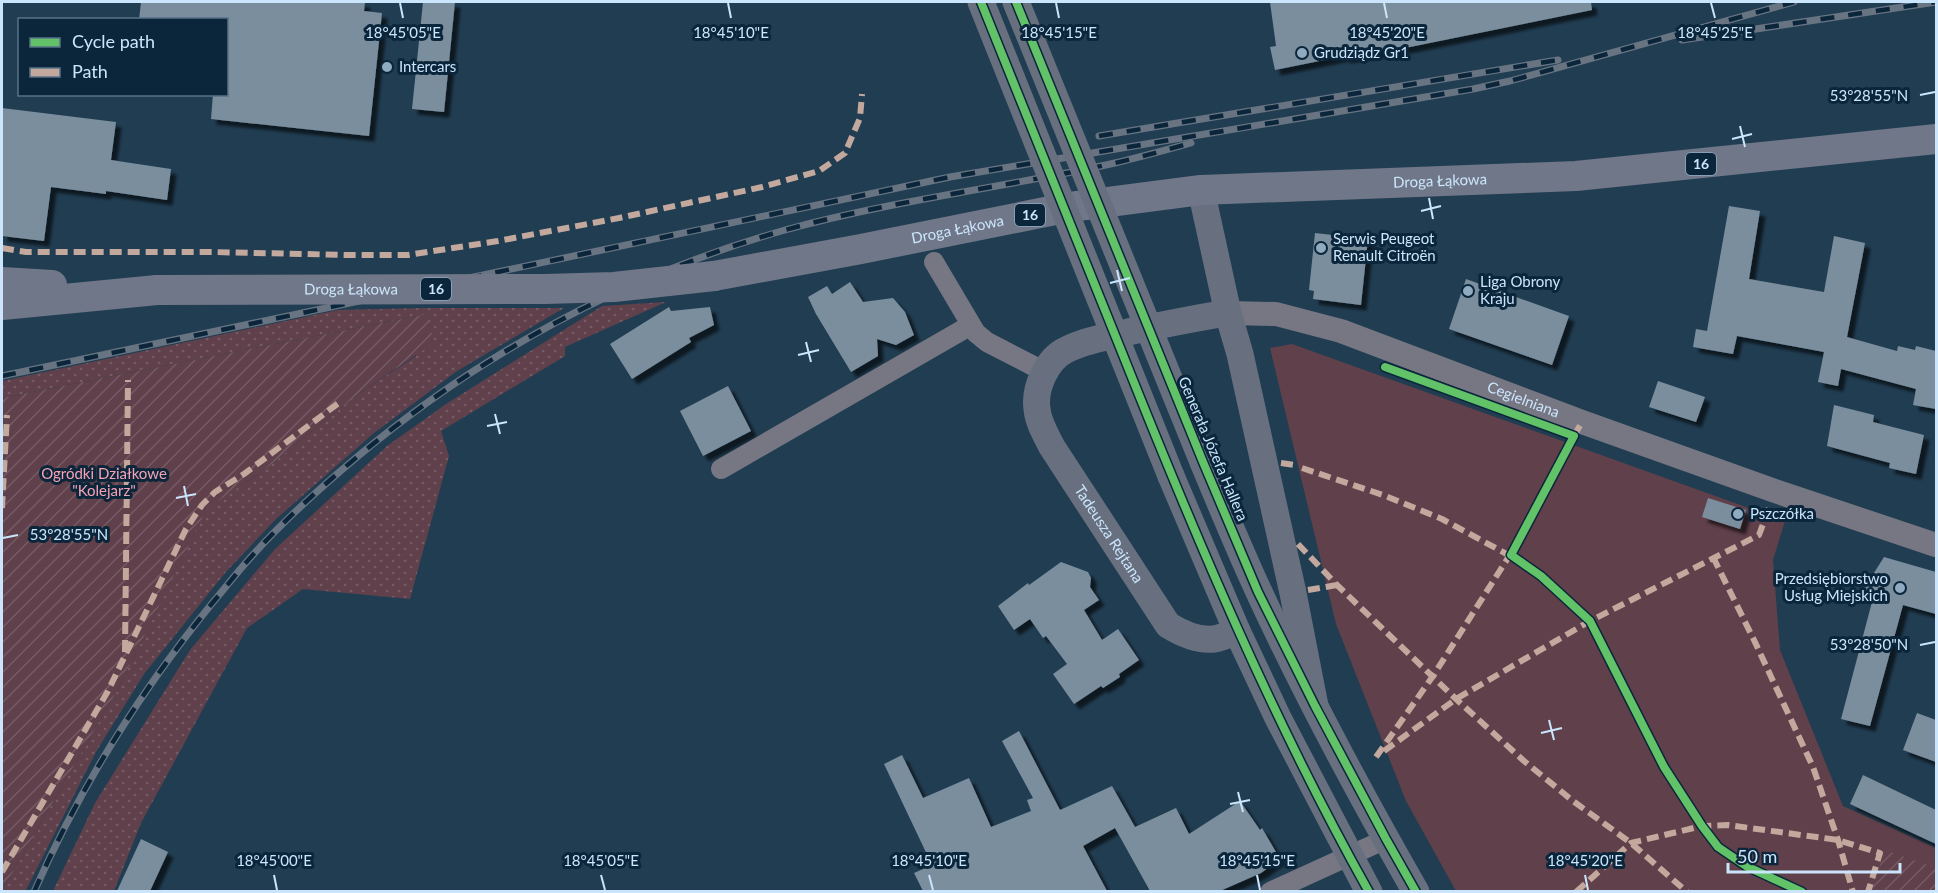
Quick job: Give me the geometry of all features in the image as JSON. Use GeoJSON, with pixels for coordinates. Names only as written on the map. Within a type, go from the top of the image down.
{"type":"FeatureCollection","features":[{"type":"Feature","properties":{"kind":"main road"},"geometry":{"type":"LineString","coordinates":[[981,2],[1171,476],[1237,631],[1278,718],[1369,891]]}},
{"type":"Feature","properties":{"kind":"main road","name":"Generała Józefa Hallera"},"geometry":{"type":"LineString","coordinates":[[1016,2],[1258,592],[1315,706],[1416,891]]}},
{"type":"Feature","properties":{"kind":"main road","name":"Droga Łąkowa"},"geometry":{"type":"LineString","coordinates":[[2,282],[157,290],[614,287],[714,276],[1070,207],[1201,190],[1576,176],[1936,139]]}},
{"type":"Feature","properties":{"kind":"main road"},"geometry":{"type":"LineString","coordinates":[[1201,190],[1228,313],[1240,354],[1315,706]]}},
{"type":"Feature","properties":{"kind":"main road","name":"Droga Łąkowa"},"geometry":{"type":"LineString","coordinates":[[2,305],[157,290]]}},
{"type":"Feature","properties":{"kind":"main road","name":"Tadeusza Rejtana"},"geometry":{"type":"LineString","coordinates":[[1228,313],[1177,321],[1084,343],[1064,350],[1051,362],[1042,377],[1036,408],[1042,429],[1052,447],[1168,626],[1197,638],[1214,639],[1237,631]]}},
{"type":"Feature","properties":{"kind":"street"},"geometry":{"type":"LineString","coordinates":[[934,262],[975,333],[987,342],[1045,372]]}},
{"type":"Feature","properties":{"kind":"street","name":"Cegielniana"},"geometry":{"type":"LineString","coordinates":[[1228,313],[1276,314],[1341,331],[1582,422],[1775,491],[1936,545]]}},
{"type":"Feature","properties":{"kind":"street"},"geometry":{"type":"LineString","coordinates":[[722,469],[971,325]]}},
{"type":"Feature","properties":{"kind":"street"},"geometry":{"type":"LineString","coordinates":[[1270,891],[1386,839]]}},
{"type":"Feature","properties":{"kind":"green space"},"geometry":{"type":"Polygon","coordinates":[[[666,302],[565,347],[565,356],[441,431],[449,456],[410,599],[303,589],[247,628],[141,823],[114,891],[53,891],[95,803],[190,650],[275,549],[387,446],[446,404],[602,306],[666,302]]]}},
{"type":"Feature","properties":{"kind":"green space"},"geometry":{"type":"Polygon","coordinates":[[[564,308],[457,371],[374,433],[276,519],[225,573],[144,674],[96,752],[25,892],[2,891],[119,687],[207,507],[258,475],[358,394],[416,356],[427,314],[2,398],[2,381],[338,310],[564,308]]]}},
{"type":"Feature","properties":{"kind":"green space","name":"Ogródki Działkowe \"Kolejarz\""},"geometry":{"type":"Polygon","coordinates":[[[427,314],[434,343],[358,394],[258,475],[207,508],[119,687],[2,891],[2,398],[427,314]]]}},
{"type":"Feature","properties":{"kind":"green space"},"geometry":{"type":"Polygon","coordinates":[[[1292,344],[1785,521],[1773,560],[1780,650],[1843,806],[1936,848],[1936,891],[1456,891],[1406,801],[1336,624],[1270,348],[1292,344]]]}},
{"type":"Feature","properties":{"kind":"green space"},"geometry":{"type":"Polygon","coordinates":[[[1885,850],[1936,868],[1936,891],[1871,891],[1885,850]]]}},
{"type":"Feature","properties":{"kind":"building"},"geometry":{"type":"Polygon","coordinates":[[[141,2],[365,2],[364,11],[382,13],[369,136],[211,119],[213,96],[228,96],[228,18],[139,18],[141,2]]]}},
{"type":"Feature","properties":{"kind":"building"},"geometry":{"type":"Polygon","coordinates":[[[423,2],[455,2],[444,112],[412,109],[423,2]]]}},
{"type":"Feature","properties":{"kind":"building"},"geometry":{"type":"Polygon","coordinates":[[[1270,2],[1591,2],[1592,10],[1410,47],[1345,58],[1344,56],[1275,70],[1270,47],[1276,46],[1270,2]]]}},
{"type":"Feature","properties":{"kind":"building"},"geometry":{"type":"Polygon","coordinates":[[[2,108],[116,122],[111,160],[171,169],[167,200],[106,191],[106,194],[51,187],[44,241],[2,236],[2,108]]]}},
{"type":"Feature","properties":{"kind":"building"},"geometry":{"type":"Polygon","coordinates":[[[1729,206],[1760,211],[1749,279],[1824,292],[1834,236],[1865,243],[1847,337],[1897,351],[1898,346],[1915,350],[1916,346],[1936,351],[1936,409],[1913,405],[1916,389],[1841,369],[1838,386],[1818,382],[1824,352],[1737,336],[1733,354],[1693,347],[1696,329],[1707,331],[1729,206]]]}},
{"type":"Feature","properties":{"kind":"building"},"geometry":{"type":"Polygon","coordinates":[[[1315,233],[1368,239],[1361,305],[1313,299],[1314,291],[1309,290],[1315,233]]]}},
{"type":"Feature","properties":{"kind":"building"},"geometry":{"type":"Polygon","coordinates":[[[1466,279],[1569,316],[1552,365],[1449,329],[1466,279]]]}},
{"type":"Feature","properties":{"kind":"building"},"geometry":{"type":"Polygon","coordinates":[[[850,282],[863,302],[893,298],[905,312],[914,335],[896,345],[877,339],[878,356],[851,372],[808,297],[827,286],[832,294],[850,282]]]}},
{"type":"Feature","properties":{"kind":"building"},"geometry":{"type":"Polygon","coordinates":[[[669,307],[671,311],[710,307],[714,325],[689,338],[691,342],[632,379],[610,344],[669,307]]]}},
{"type":"Feature","properties":{"kind":"building"},"geometry":{"type":"Polygon","coordinates":[[[1658,381],[1705,397],[1696,422],[1649,407],[1658,381]]]}},
{"type":"Feature","properties":{"kind":"building"},"geometry":{"type":"Polygon","coordinates":[[[728,386],[751,431],[703,456],[680,411],[728,386]]]}},
{"type":"Feature","properties":{"kind":"building"},"geometry":{"type":"Polygon","coordinates":[[[1834,405],[1874,415],[1873,422],[1924,435],[1916,474],[1889,468],[1890,463],[1827,446],[1834,405]]]}},
{"type":"Feature","properties":{"kind":"building"},"geometry":{"type":"Polygon","coordinates":[[[1708,498],[1746,510],[1740,529],[1702,517],[1708,498]]]}},
{"type":"Feature","properties":{"kind":"building"},"geometry":{"type":"Polygon","coordinates":[[[1884,557],[1936,572],[1936,614],[1903,605],[1870,726],[1841,719],[1872,602],[1860,593],[1865,586],[1863,579],[1872,576],[1884,557]]]}},
{"type":"Feature","properties":{"kind":"building"},"geometry":{"type":"Polygon","coordinates":[[[1061,562],[1088,572],[1091,578],[1090,587],[1099,600],[1084,610],[1102,640],[1118,629],[1139,660],[1119,674],[1120,677],[1103,688],[1101,686],[1074,704],[1053,674],[1067,664],[1046,636],[1043,638],[1030,619],[1014,630],[998,606],[1061,562]]]}},
{"type":"Feature","properties":{"kind":"building"},"geometry":{"type":"Polygon","coordinates":[[[1917,713],[1936,720],[1936,762],[1903,750],[1917,713]]]}},
{"type":"Feature","properties":{"kind":"building"},"geometry":{"type":"Polygon","coordinates":[[[1019,731],[1060,810],[1112,786],[1135,827],[1176,808],[1189,834],[1240,801],[1260,830],[1262,828],[1280,859],[1261,873],[1220,891],[1150,891],[1115,828],[1083,846],[1107,891],[923,891],[914,873],[932,865],[884,764],[902,755],[923,798],[969,778],[991,827],[1031,811],[1027,800],[1033,798],[1002,741],[1019,731]]]}},
{"type":"Feature","properties":{"kind":"building"},"geometry":{"type":"Polygon","coordinates":[[[1863,775],[1936,810],[1936,844],[1850,804],[1863,775]]]}},
{"type":"Feature","properties":{"kind":"building"},"geometry":{"type":"Polygon","coordinates":[[[141,839],[168,852],[150,891],[117,891],[141,839]]]}},
{"type":"Feature","properties":{"kind":"railway"},"geometry":{"type":"LineString","coordinates":[[2,376],[950,177],[1473,89],[1510,81],[1794,2]]}},
{"type":"Feature","properties":{"kind":"railway"},"geometry":{"type":"LineString","coordinates":[[1682,40],[1936,2]]}},
{"type":"Feature","properties":{"kind":"railway"},"geometry":{"type":"LineString","coordinates":[[1099,136],[1558,60]]}},
{"type":"Feature","properties":{"kind":"railway"},"geometry":{"type":"LineString","coordinates":[[34,892],[71,815],[114,740],[187,635],[237,573],[276,531],[329,481],[405,419],[455,384],[506,351],[559,321],[613,294],[726,248],[785,230],[864,211],[1106,165],[1191,143]]}},
{"type":"Feature","properties":{"kind":"marked path"},"geometry":{"type":"LineString","coordinates":[[2,248],[26,252],[408,255],[498,241],[762,187],[819,171],[845,153],[860,118],[862,94]]}},
{"type":"Feature","properties":{"kind":"marked path"},"geometry":{"type":"LineString","coordinates":[[125,652],[128,380]]}},
{"type":"Feature","properties":{"kind":"marked path"},"geometry":{"type":"LineString","coordinates":[[2,872],[108,691],[186,529],[202,505],[215,492],[244,474],[340,402]]}},
{"type":"Feature","properties":{"kind":"marked path"},"geometry":{"type":"LineString","coordinates":[[2,508],[7,415]]}},
{"type":"Feature","properties":{"kind":"marked path"},"geometry":{"type":"LineString","coordinates":[[1574,436],[1582,422]]}},
{"type":"Feature","properties":{"kind":"marked path"},"geometry":{"type":"LineString","coordinates":[[1281,463],[1295,465]]}},
{"type":"Feature","properties":{"kind":"marked path"},"geometry":{"type":"LineString","coordinates":[[1302,468],[1383,495],[1442,519],[1516,559]]}},
{"type":"Feature","properties":{"kind":"marked path"},"geometry":{"type":"LineString","coordinates":[[1384,751],[1456,699],[1590,621],[1759,535],[1770,505]]}},
{"type":"Feature","properties":{"kind":"marked path"},"geometry":{"type":"LineString","coordinates":[[1298,544],[1337,585],[1524,761],[1573,801],[1631,843],[1687,892]]}},
{"type":"Feature","properties":{"kind":"marked path"},"geometry":{"type":"LineString","coordinates":[[1376,757],[1433,676],[1513,550]]}},
{"type":"Feature","properties":{"kind":"marked path"},"geometry":{"type":"LineString","coordinates":[[1713,557],[1813,767],[1853,892]]}},
{"type":"Feature","properties":{"kind":"marked path"},"geometry":{"type":"LineString","coordinates":[[1308,590],[1337,585]]}},
{"type":"Feature","properties":{"kind":"marked path"},"geometry":{"type":"LineString","coordinates":[[1576,892],[1631,843],[1702,826],[1728,825],[1838,840],[1880,853],[1868,892]]}},
{"type":"Feature","properties":{"kind":"cycle path"},"geometry":{"type":"LineString","coordinates":[[981,2],[1207,560],[1300,761],[1369,892]]}},
{"type":"Feature","properties":{"kind":"cycle path"},"geometry":{"type":"LineString","coordinates":[[1016,2],[1258,592],[1315,706],[1416,892]]}},
{"type":"Feature","properties":{"kind":"cycle path"},"geometry":{"type":"LineString","coordinates":[[1385,367],[1574,436],[1511,555],[1541,576],[1590,621],[1664,767],[1718,847],[1746,866],[1802,892]]}},
{"type":"Feature","properties":{"kind":"place","name":"Grudziądz Gr1"},"geometry":{"type":"Point","coordinates":[1302,53]}},
{"type":"Feature","properties":{"kind":"place","name":"Intercars"},"geometry":{"type":"Point","coordinates":[387,67]}},
{"type":"Feature","properties":{"kind":"place","name":"Serwis Peugeot Renault Citroën"},"geometry":{"type":"Point","coordinates":[1321,248]}},
{"type":"Feature","properties":{"kind":"place","name":"Liga Obrony Kraju"},"geometry":{"type":"Point","coordinates":[1468,291]}},
{"type":"Feature","properties":{"kind":"place","name":"Pszczółka"},"geometry":{"type":"Point","coordinates":[1738,514]}},
{"type":"Feature","properties":{"kind":"place","name":"Przedsiębiorstwo Usług Miejskich"},"geometry":{"type":"Point","coordinates":[1900,588]}}]}
